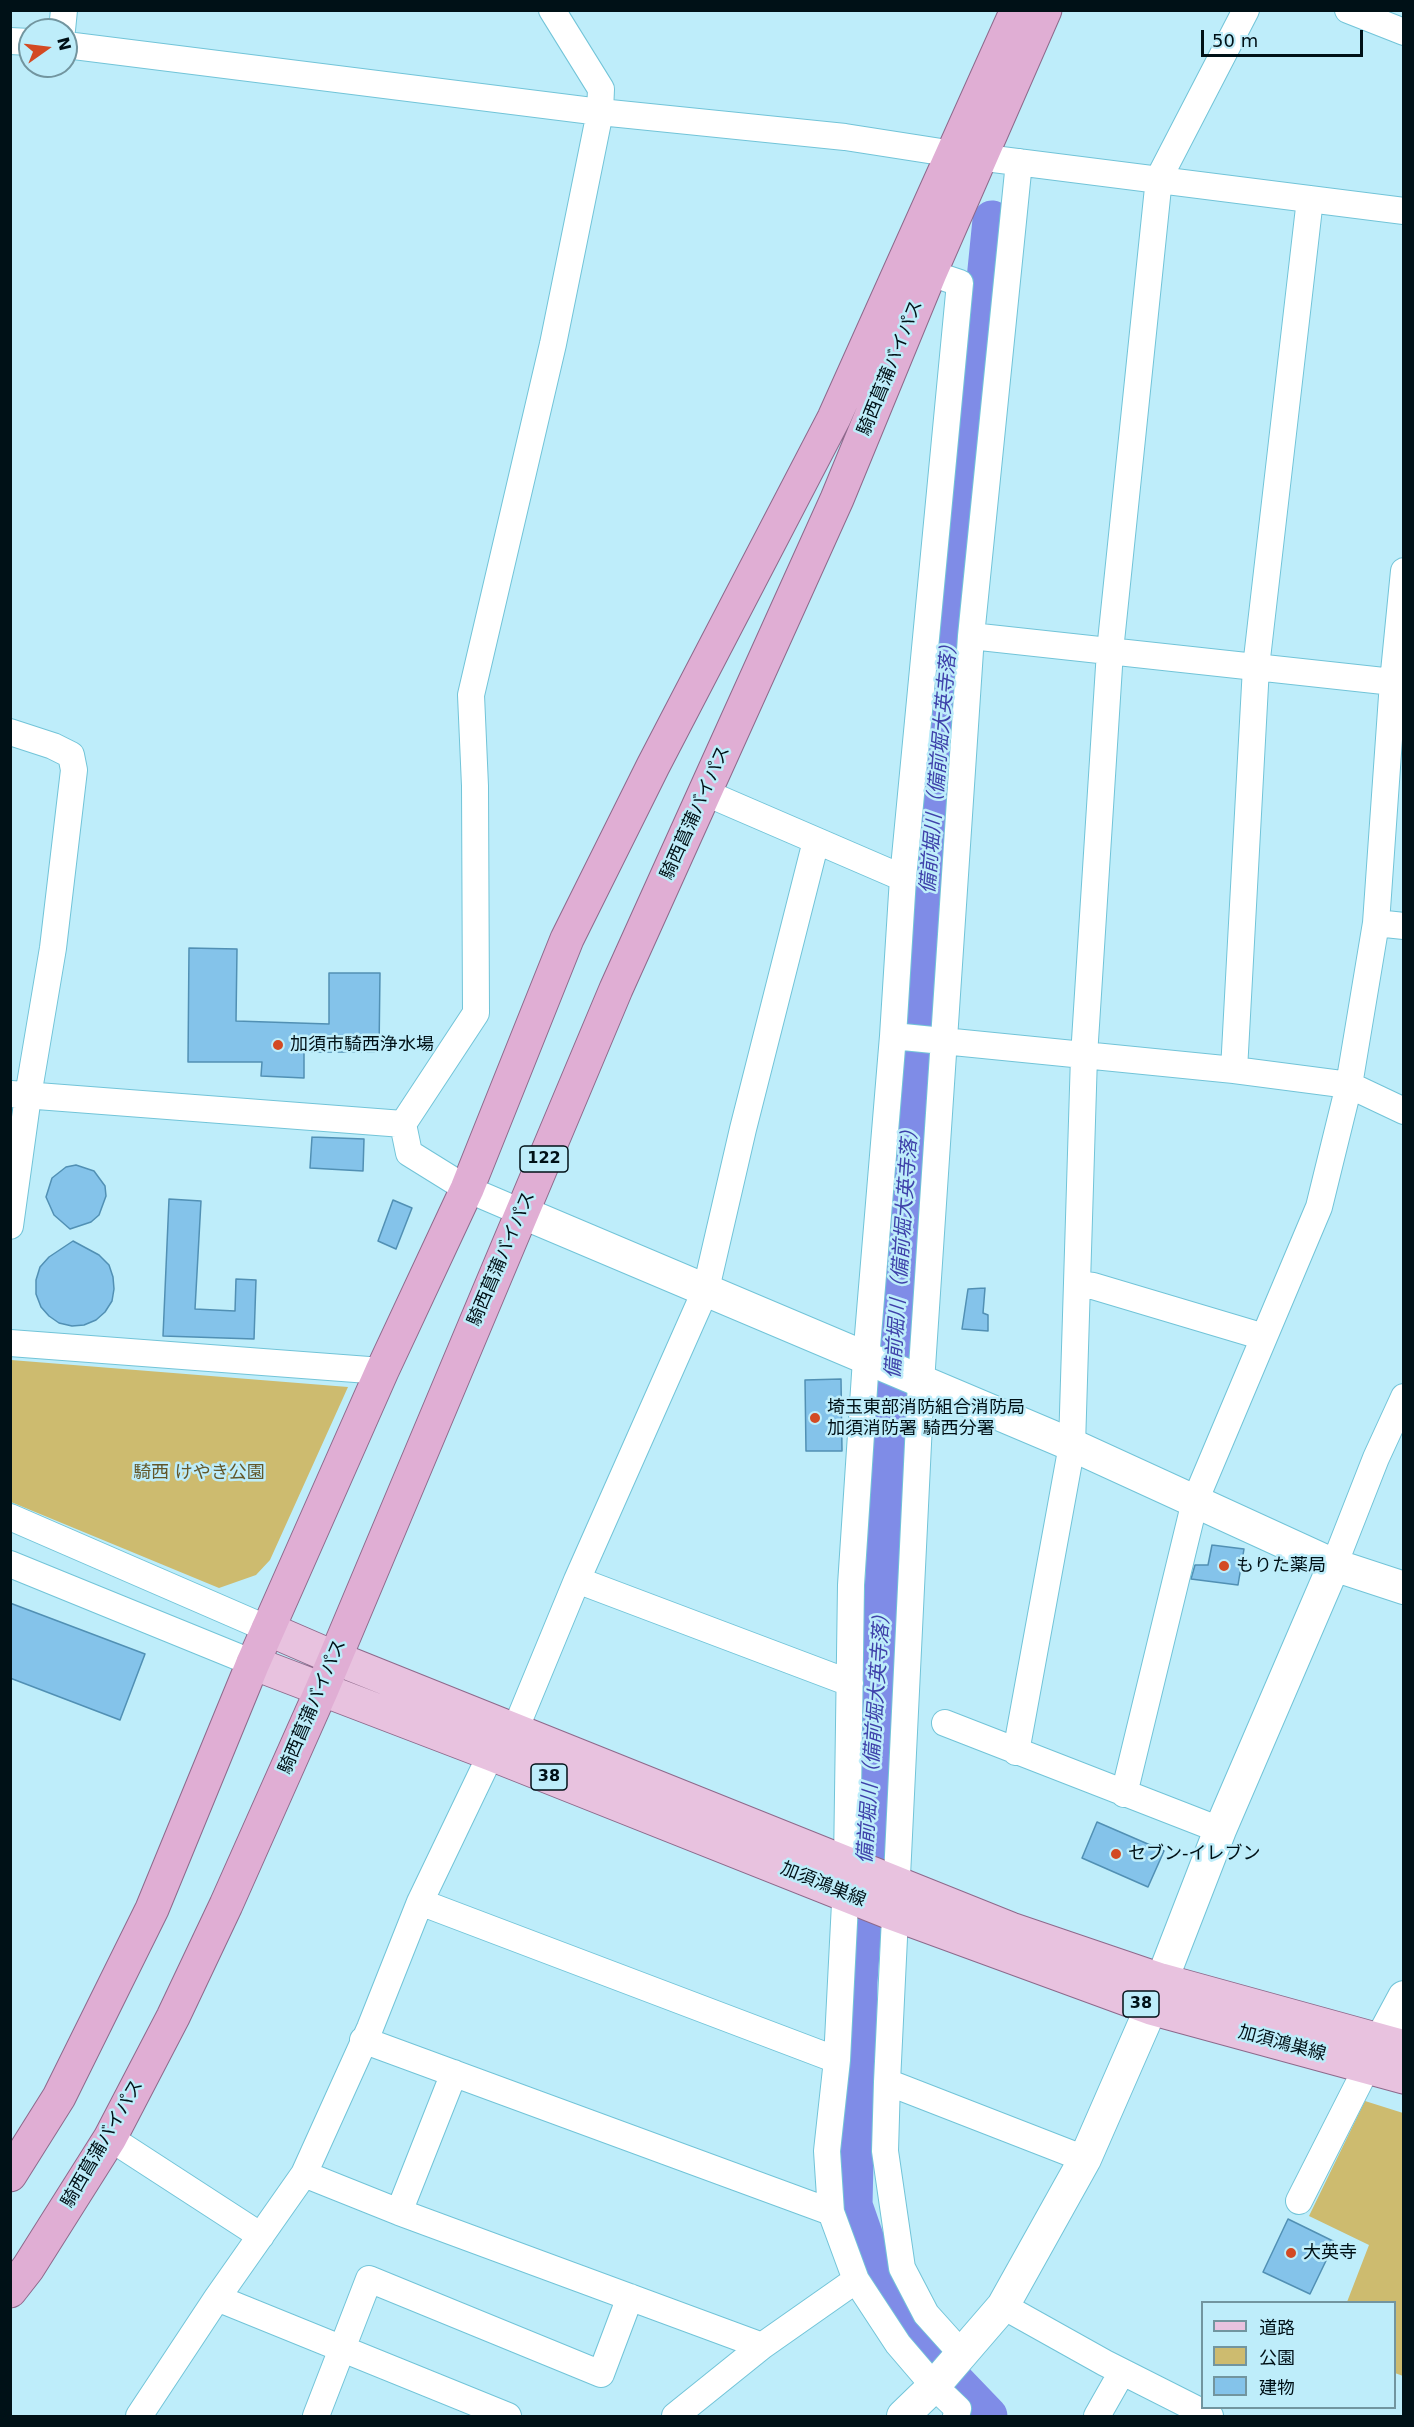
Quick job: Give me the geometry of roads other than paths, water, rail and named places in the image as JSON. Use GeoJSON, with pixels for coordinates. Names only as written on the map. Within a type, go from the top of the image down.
{"type":"FeatureCollection","features":[{"type":"Feature","properties":{"kind":"highway","name":"騎西菖蒲バイパス"},"geometry":{"type":"LineString","coordinates":[[10,2291],[28,2268],[110,2138],[188,1987],[322,1689],[616,989],[837,499],[930,273],[1017,10]]}},
{"type":"Feature","properties":{"kind":"highway","name":"騎西菖蒲バイパス"},"geometry":{"type":"LineString","coordinates":[[10,2175],[59,2097],[156,1899],[253,1663],[382,1371],[467,1189],[567,939],[653,766],[1045,10]]}},
{"type":"Feature","properties":{"kind":"main road","name":"加須鴻巣線"},"geometry":{"type":"LineString","coordinates":[[268,1629],[515,1730],[846,1879],[891,1897],[1156,1994],[1383,2051],[1404,2077]]}},
{"type":"Feature","properties":{"kind":"main road","name":"加須鴻巣線"},"geometry":{"type":"LineString","coordinates":[[253,1663],[490,1754],[846,1879]]}},
{"type":"Feature","properties":{"kind":"street"},"geometry":{"type":"LineString","coordinates":[[552,10],[601,89],[600,112],[554,344],[471,695],[476,786],[476,1013],[404,1124],[410,1153],[467,1189],[1072,1445],[1334,1565],[1404,1588]]}},
{"type":"Feature","properties":{"kind":"street"},"geometry":{"type":"LineString","coordinates":[[1016,1752],[1072,1445],[1084,1056],[1110,651],[1159,178],[1246,10]]}},
{"type":"Feature","properties":{"kind":"street"},"geometry":{"type":"LineString","coordinates":[[1348,10],[1404,32]]}},
{"type":"Feature","properties":{"kind":"street"},"geometry":{"type":"LineString","coordinates":[[78,47],[600,112],[845,137],[1019,162],[1159,178],[1404,211]]}},
{"type":"Feature","properties":{"kind":"street"},"geometry":{"type":"LineString","coordinates":[[962,2354],[926,2314],[902,2268],[885,2151],[886,2082],[891,1897],[916,1380],[971,636],[1019,162]]}},
{"type":"Feature","properties":{"kind":"street"},"geometry":{"type":"LineString","coordinates":[[1234,1070],[1256,667],[1310,199]]}},
{"type":"Feature","properties":{"kind":"street"},"geometry":{"type":"LineString","coordinates":[[930,273],[960,283],[903,878],[896,1037],[866,1359],[851,1585],[846,1879],[837,2060],[827,2151],[831,2212],[856,2280],[898,2344],[960,2414]]}},
{"type":"Feature","properties":{"kind":"street"},"geometry":{"type":"LineString","coordinates":[[1125,1794],[1195,1501],[1319,1207],[1349,1085],[1376,923],[1393,682],[1404,571]]}},
{"type":"Feature","properties":{"kind":"street"},"geometry":{"type":"LineString","coordinates":[[971,636],[1393,682]]}},
{"type":"Feature","properties":{"kind":"street"},"geometry":{"type":"LineString","coordinates":[[10,732],[53,746],[71,755],[74,770],[53,948],[19,1095],[10,1226]]}},
{"type":"Feature","properties":{"kind":"street"},"geometry":{"type":"LineString","coordinates":[[706,793],[903,878]]}},
{"type":"Feature","properties":{"kind":"street"},"geometry":{"type":"LineString","coordinates":[[515,1730],[577,1580],[706,1289],[743,1129],[816,841]]}},
{"type":"Feature","properties":{"kind":"street"},"geometry":{"type":"LineString","coordinates":[[1376,923],[1404,926]]}},
{"type":"Feature","properties":{"kind":"street"},"geometry":{"type":"LineString","coordinates":[[896,1037],[1234,1070],[1349,1085],[1404,1111]]}},
{"type":"Feature","properties":{"kind":"street"},"geometry":{"type":"LineString","coordinates":[[19,1095],[404,1124]]}},
{"type":"Feature","properties":{"kind":"street"},"geometry":{"type":"LineString","coordinates":[[1077,1284],[1093,1286],[1264,1337]]}},
{"type":"Feature","properties":{"kind":"street"},"geometry":{"type":"LineString","coordinates":[[10,1343],[382,1371]]}},
{"type":"Feature","properties":{"kind":"street"},"geometry":{"type":"LineString","coordinates":[[903,2416],[934,2386],[1003,2306],[1085,2159],[1156,1994],[1220,1830],[1334,1565],[1376,1458],[1404,1397]]}},
{"type":"Feature","properties":{"kind":"street"},"geometry":{"type":"LineString","coordinates":[[10,1517],[268,1629]]}},
{"type":"Feature","properties":{"kind":"street"},"geometry":{"type":"LineString","coordinates":[[10,1564],[253,1663]]}},
{"type":"Feature","properties":{"kind":"street"},"geometry":{"type":"LineString","coordinates":[[577,1580],[850,1683]]}},
{"type":"Feature","properties":{"kind":"street"},"geometry":{"type":"LineString","coordinates":[[945,1724],[1220,1830]]}},
{"type":"Feature","properties":{"kind":"street"},"geometry":{"type":"LineString","coordinates":[[139,2416],[217,2298],[304,2174],[420,1902],[490,1754]]}},
{"type":"Feature","properties":{"kind":"street"},"geometry":{"type":"LineString","coordinates":[[420,1902],[837,2060]]}},
{"type":"Feature","properties":{"kind":"street"},"geometry":{"type":"LineString","coordinates":[[1299,2201],[1383,2051],[1404,1996]]}},
{"type":"Feature","properties":{"kind":"street"},"geometry":{"type":"LineString","coordinates":[[363,2040],[831,2212]]}},
{"type":"Feature","properties":{"kind":"street"},"geometry":{"type":"LineString","coordinates":[[399,2212],[454,2073]]}},
{"type":"Feature","properties":{"kind":"street"},"geometry":{"type":"LineString","coordinates":[[886,2082],[1085,2159]]}},
{"type":"Feature","properties":{"kind":"street"},"geometry":{"type":"LineString","coordinates":[[110,2138],[261,2236]]}},
{"type":"Feature","properties":{"kind":"street"},"geometry":{"type":"LineString","coordinates":[[304,2174],[399,2212],[762,2346]]}},
{"type":"Feature","properties":{"kind":"street"},"geometry":{"type":"LineString","coordinates":[[316,2416],[369,2279],[601,2374],[630,2297]]}},
{"type":"Feature","properties":{"kind":"street"},"geometry":{"type":"LineString","coordinates":[[675,2416],[762,2346],[856,2280]]}},
{"type":"Feature","properties":{"kind":"street"},"geometry":{"type":"LineString","coordinates":[[217,2298],[508,2416]]}},
{"type":"Feature","properties":{"kind":"street"},"geometry":{"type":"LineString","coordinates":[[1003,2306],[1122,2372],[1210,2416]]}},
{"type":"Feature","properties":{"kind":"street"},"geometry":{"type":"LineString","coordinates":[[1097,2416],[1122,2372]]}},
{"type":"Feature","properties":{"kind":"waterway","name":"備前堀川（備前堀大英寺落）"},"geometry":{"type":"LineString","coordinates":[[988,2416],[915,2340],[881,2286],[853,2205],[858,1982],[880,1667],[903,1232],[947,667],[992,220]]}},
{"type":"Feature","properties":{"kind":"place","name":"加須市騎西浄水場"},"geometry":{"type":"Point","coordinates":[278,1045]}},
{"type":"Feature","properties":{"kind":"place","name":"埼玉東部消防組合消防局 加須消防署 騎西分署"},"geometry":{"type":"Point","coordinates":[815,1418]}},
{"type":"Feature","properties":{"kind":"place","name":"もりた薬局"},"geometry":{"type":"Point","coordinates":[1224,1566]}},
{"type":"Feature","properties":{"kind":"place","name":"セブン-イレブン"},"geometry":{"type":"Point","coordinates":[1116,1854]}},
{"type":"Feature","properties":{"kind":"place","name":"大英寺"},"geometry":{"type":"Point","coordinates":[1291,2253]}},
{"type":"Feature","properties":{"kind":"park label","name":"騎西 けやき公園"},"geometry":{"type":"Point","coordinates":[199,1473]}}]}
